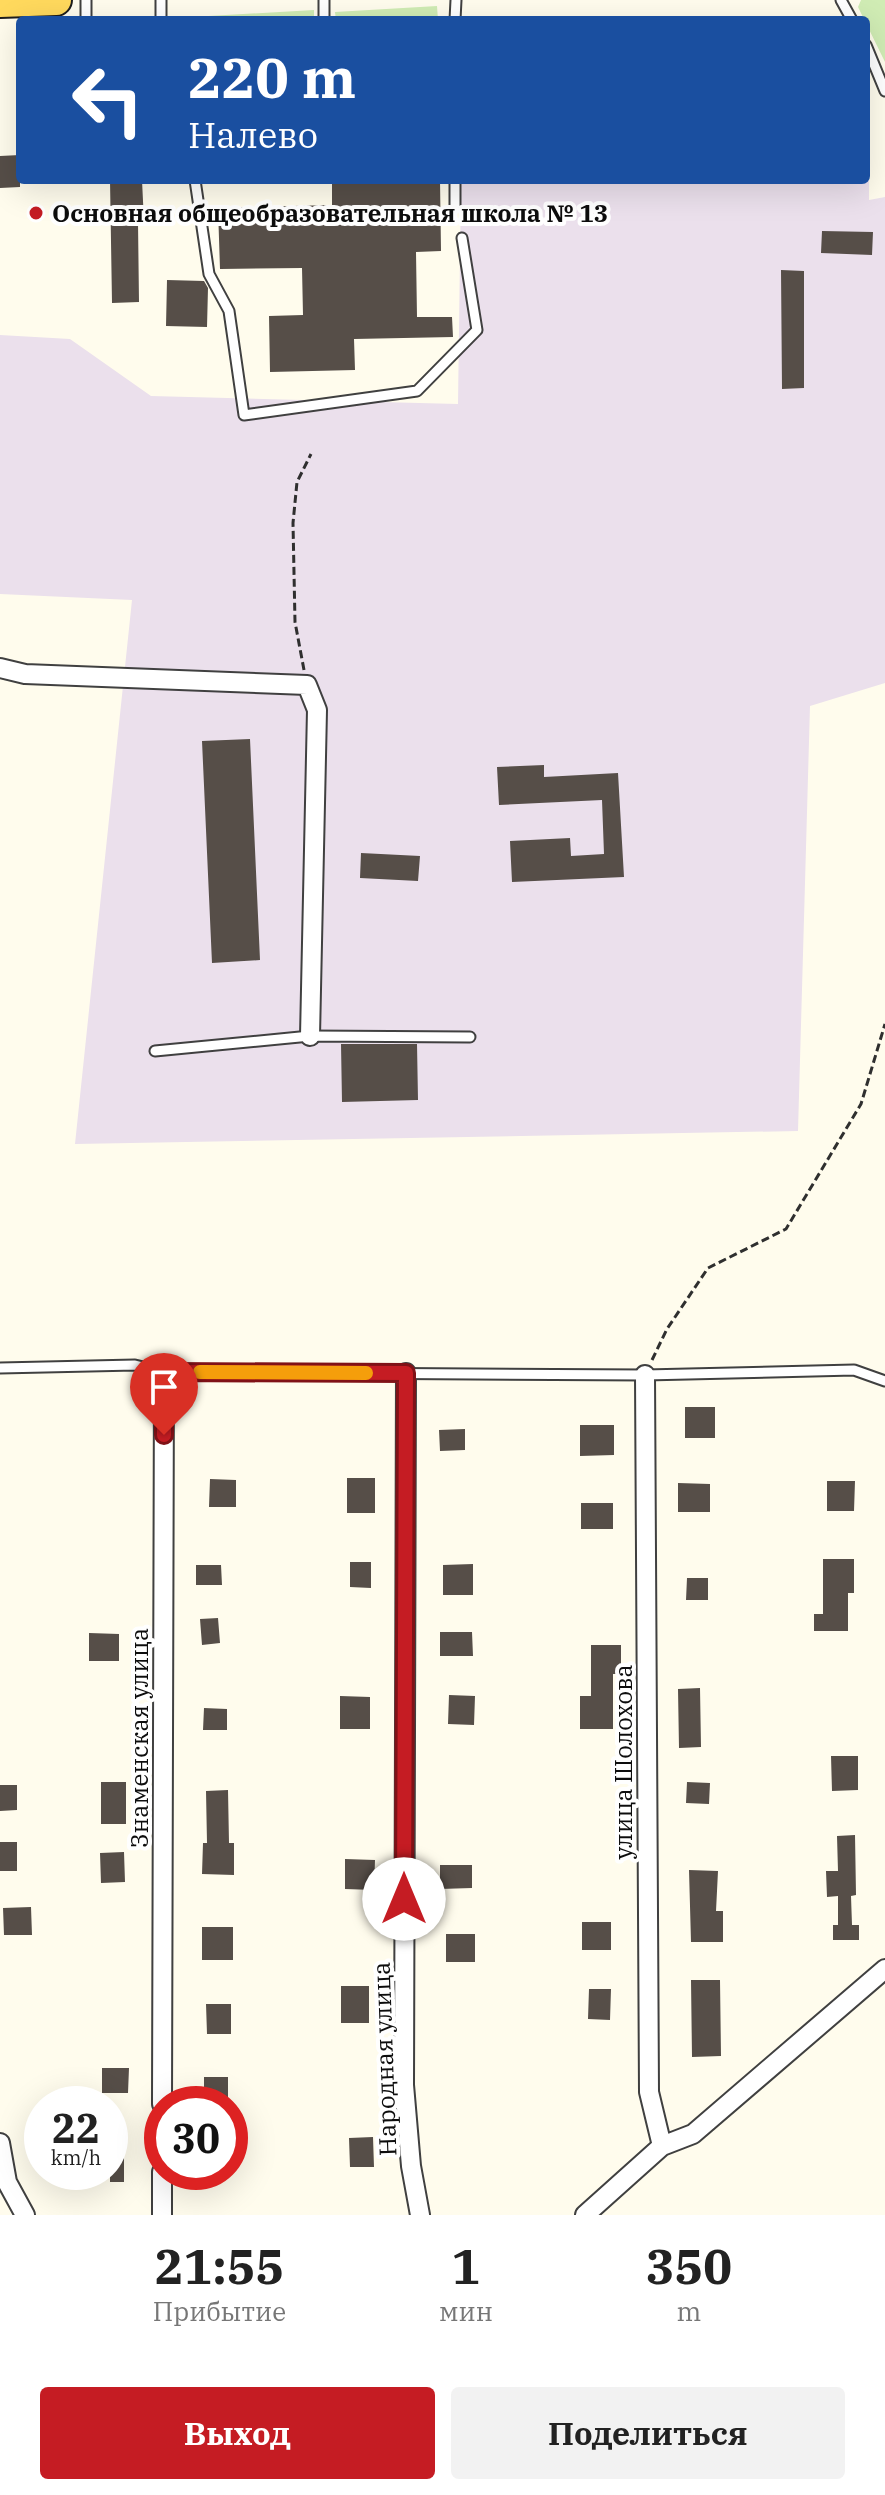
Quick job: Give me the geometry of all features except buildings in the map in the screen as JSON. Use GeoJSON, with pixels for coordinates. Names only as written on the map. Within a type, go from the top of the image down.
{"type":"FeatureCollection","features":[{"type":"Feature","properties":{"kind":"main road"},"geometry":{"type":"LineString","coordinates":[[0,2],[56,0]]}},
{"type":"Feature","properties":{"kind":"street"},"geometry":{"type":"LineString","coordinates":[[0,668],[25,674],[307,685],[317,710],[310,1036]]}},
{"type":"Feature","properties":{"kind":"street","name":"Знаменская улица"},"geometry":{"type":"LineString","coordinates":[[162,2086],[164,1372]]}},
{"type":"Feature","properties":{"kind":"street","name":"Народная улица"},"geometry":{"type":"LineString","coordinates":[[406,1373],[404,2085],[411,2166],[420,2215]]}},
{"type":"Feature","properties":{"kind":"street","name":"улица Шолохова"},"geometry":{"type":"LineString","coordinates":[[645,1375],[649,2092],[662,2146]]}},
{"type":"Feature","properties":{"kind":"street"},"geometry":{"type":"LineString","coordinates":[[585,2215],[662,2146],[693,2134],[885,1969]]}},
{"type":"Feature","properties":{"kind":"street"},"geometry":{"type":"LineString","coordinates":[[0,2143],[7,2182],[25,2215]]}},
{"type":"Feature","properties":{"kind":"street"},"geometry":{"type":"LineString","coordinates":[[162,2190],[162,2215]]}},
{"type":"Feature","properties":{"kind":"lane"},"geometry":{"type":"LineString","coordinates":[[870,55],[885,91]]}},
{"type":"Feature","properties":{"kind":"lane"},"geometry":{"type":"LineString","coordinates":[[196,184],[209,274],[229,311],[244,415],[417,391],[477,330],[462,238]]}},
{"type":"Feature","properties":{"kind":"lane"},"geometry":{"type":"LineString","coordinates":[[455,184],[455,205]]}},
{"type":"Feature","properties":{"kind":"lane"},"geometry":{"type":"LineString","coordinates":[[155,1051],[310,1036],[470,1037]]}},
{"type":"Feature","properties":{"kind":"lane"},"geometry":{"type":"LineString","coordinates":[[0,1368],[135,1365],[164,1372],[645,1375],[854,1370],[885,1381]]}},
{"type":"Feature","properties":{"kind":"path"},"geometry":{"type":"LineString","coordinates":[[307,685],[295,622],[293,523],[297,482],[311,454]]}},
{"type":"Feature","properties":{"kind":"path"},"geometry":{"type":"LineString","coordinates":[[645,1375],[667,1329],[708,1268],[786,1229],[861,1104],[885,1024]]}},
{"type":"Feature","properties":{"kind":"shaded area"},"geometry":{"type":"Polygon","coordinates":[[[461,184],[869,184],[869,200],[885,197],[885,683],[810,706],[798,1131],[75,1144],[132,600],[0,594],[0,335],[70,339],[151,396],[458,404],[461,184]]]}},
{"type":"Feature","properties":{"kind":"green space"},"geometry":{"type":"Polygon","coordinates":[[[861,0],[885,0],[885,62],[870,31],[870,16],[862,16],[858,7],[861,0]]]}},
{"type":"Feature","properties":{"kind":"green space"},"geometry":{"type":"Polygon","coordinates":[[[437,6],[438,16],[336,16],[335,12],[437,6]]]}},
{"type":"Feature","properties":{"kind":"green space"},"geometry":{"type":"Polygon","coordinates":[[[314,10],[314,16],[209,16],[314,10]]]}},
{"type":"Feature","properties":{"kind":"slow traffic"},"geometry":{"type":"LineString","coordinates":[[200,1372],[366,1373]]}},
{"type":"Feature","properties":{"kind":"place","name":"Основная общеобразовательная школа № 13"},"geometry":{"type":"Point","coordinates":[36,213]}},
{"type":"Feature","properties":{"kind":"route"},"geometry":{"type":"LineString","coordinates":[[164,1435],[164,1372],[406,1373],[404,1899]]}}]}
